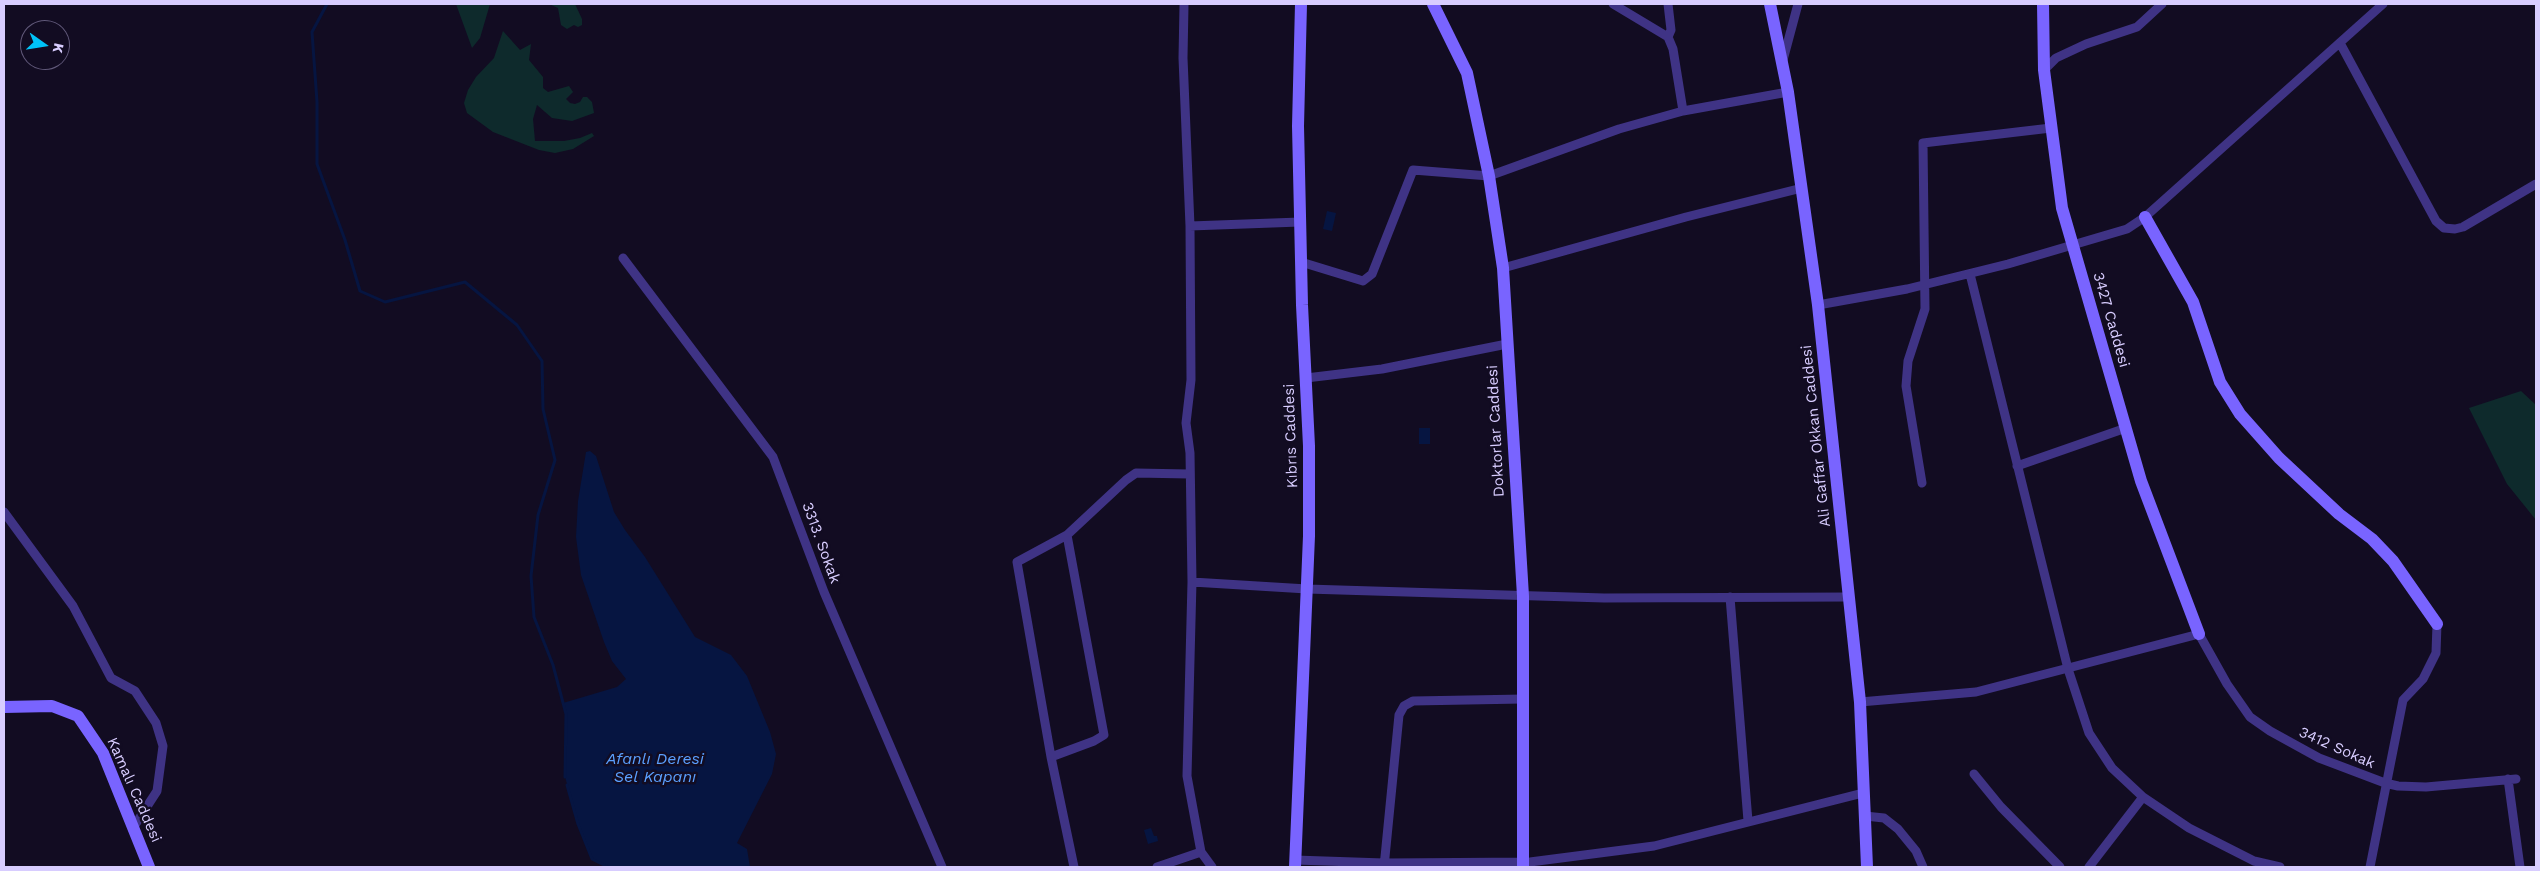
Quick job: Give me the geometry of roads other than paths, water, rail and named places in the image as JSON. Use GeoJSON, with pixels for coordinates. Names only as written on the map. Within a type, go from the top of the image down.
{"type":"FeatureCollection","features":[{"type":"Feature","properties":{"kind":"street","name":"Kıbrıs Caddesi"},"geometry":{"type":"LineString","coordinates":[[1295,863],[1307,589],[1309,446],[1301,262],[1298,126],[1301,4]]}},
{"type":"Feature","properties":{"kind":"street","name":"Doktorlar Caddesi"},"geometry":{"type":"LineString","coordinates":[[1433,4],[1467,73],[1489,176],[1503,268],[1523,596],[1523,865]]}},
{"type":"Feature","properties":{"kind":"street"},"geometry":{"type":"LineString","coordinates":[[1613,4],[1668,37],[1673,49],[1683,111]]}},
{"type":"Feature","properties":{"kind":"street"},"geometry":{"type":"LineString","coordinates":[[1668,4],[1670,30],[1668,37]]}},
{"type":"Feature","properties":{"kind":"street","name":"Ali Gaffar Okkan Caddesi"},"geometry":{"type":"LineString","coordinates":[[1770,4],[1783,60],[1818,305],[1860,702],[1867,867]]}},
{"type":"Feature","properties":{"kind":"street"},"geometry":{"type":"LineString","coordinates":[[1783,60],[1798,4]]}},
{"type":"Feature","properties":{"kind":"street","name":"3427 Caddesi"},"geometry":{"type":"LineString","coordinates":[[2043,4],[2044,70],[2062,208],[2141,481],[2200,634]]}},
{"type":"Feature","properties":{"kind":"street"},"geometry":{"type":"LineString","coordinates":[[2044,70],[2056,58],[2137,27],[2162,4]]}},
{"type":"Feature","properties":{"kind":"street"},"geometry":{"type":"LineString","coordinates":[[1818,305],[1924,285],[1970,274],[2127,229],[2145,217],[2383,4]]}},
{"type":"Feature","properties":{"kind":"street"},"geometry":{"type":"LineString","coordinates":[[1184,5],[1183,58],[1190,226],[1190,380],[1186,423],[1190,453],[1192,582],[1187,776],[1201,852],[1212,867]]}},
{"type":"Feature","properties":{"kind":"street"},"geometry":{"type":"LineString","coordinates":[[2340,43],[2436,221],[2444,228],[2455,229],[2463,227],[2536,184]]}},
{"type":"Feature","properties":{"kind":"street"},"geometry":{"type":"LineString","coordinates":[[1301,262],[1363,281],[1372,274],[1413,170],[1489,176],[1619,129],[1683,111],[1788,92]]}},
{"type":"Feature","properties":{"kind":"street"},"geometry":{"type":"LineString","coordinates":[[1922,482],[1906,386],[1908,362],[1925,309],[1923,143],[2051,128]]}},
{"type":"Feature","properties":{"kind":"street"},"geometry":{"type":"LineString","coordinates":[[1503,268],[1686,217],[1802,188]]}},
{"type":"Feature","properties":{"kind":"street"},"geometry":{"type":"LineString","coordinates":[[2145,217],[2193,302],[2220,382],[2240,414],[2279,458],[2339,514],[2372,539],[2393,561],[2437,624],[2436,653],[2423,679],[2403,700],[2385,783],[2370,867]]}},
{"type":"Feature","properties":{"kind":"street"},"geometry":{"type":"LineString","coordinates":[[1190,226],[1300,222]]}},
{"type":"Feature","properties":{"kind":"street","name":"3313. Sokak"},"geometry":{"type":"LineString","coordinates":[[623,258],[773,457],[824,592],[942,867]]}},
{"type":"Feature","properties":{"kind":"street"},"geometry":{"type":"LineString","coordinates":[[1970,274],[2068,669],[2089,733],[2112,768],[2143,798],[2189,828],[2254,860],[2280,867]]}},
{"type":"Feature","properties":{"kind":"street"},"geometry":{"type":"LineString","coordinates":[[1306,378],[1382,369],[1507,344]]}},
{"type":"Feature","properties":{"kind":"street"},"geometry":{"type":"LineString","coordinates":[[2017,466],[2126,428]]}},
{"type":"Feature","properties":{"kind":"street"},"geometry":{"type":"LineString","coordinates":[[1074,867],[1051,757],[1016,566],[1017,562],[1067,535],[1136,473],[1189,474]]}},
{"type":"Feature","properties":{"kind":"street"},"geometry":{"type":"LineString","coordinates":[[4,512],[73,606],[111,678],[135,690],[156,723],[162,746],[156,791],[134,828]]}},
{"type":"Feature","properties":{"kind":"street"},"geometry":{"type":"LineString","coordinates":[[1051,757],[1104,735],[1067,535]]}},
{"type":"Feature","properties":{"kind":"street"},"geometry":{"type":"LineString","coordinates":[[1192,582],[1307,589],[1604,598],[1849,596]]}},
{"type":"Feature","properties":{"kind":"street"},"geometry":{"type":"LineString","coordinates":[[1730,597],[1748,821]]}},
{"type":"Feature","properties":{"kind":"street"},"geometry":{"type":"LineString","coordinates":[[1860,702],[1976,692],[2200,634]]}},
{"type":"Feature","properties":{"kind":"street","name":"3412 Sokak"},"geometry":{"type":"LineString","coordinates":[[2200,634],[2227,684],[2250,717],[2270,731],[2319,758],[2385,783],[2426,787],[2512,779],[2520,867]]}},
{"type":"Feature","properties":{"kind":"street"},"geometry":{"type":"LineString","coordinates":[[1384,865],[1399,715],[1404,706],[1413,701],[1523,699]]}},
{"type":"Feature","properties":{"kind":"street","name":"Kamalı Caddesi"},"geometry":{"type":"LineString","coordinates":[[4,707],[52,706],[78,716],[103,753],[149,867]]}},
{"type":"Feature","properties":{"kind":"street"},"geometry":{"type":"LineString","coordinates":[[1974,774],[2001,807],[2060,867]]}},
{"type":"Feature","properties":{"kind":"street"},"geometry":{"type":"LineString","coordinates":[[1295,863],[1523,865],[1654,846],[1863,793]]}},
{"type":"Feature","properties":{"kind":"street"},"geometry":{"type":"LineString","coordinates":[[2089,867],[2143,798]]}},
{"type":"Feature","properties":{"kind":"street"},"geometry":{"type":"LineString","coordinates":[[1865,816],[1884,818],[1898,829],[1916,851],[1923,867]]}},
{"type":"Feature","properties":{"kind":"street"},"geometry":{"type":"LineString","coordinates":[[1157,867],[1201,852]]}},
{"type":"Feature","properties":{"kind":"water"},"geometry":{"type":"Polygon","coordinates":[[[1327,211],[1336,213],[1332,231],[1323,229],[1327,211]]]}},
{"type":"Feature","properties":{"kind":"water"},"geometry":{"type":"Polygon","coordinates":[[[1419,428],[1430,428],[1430,444],[1419,444],[1419,428]]]}},
{"type":"Feature","properties":{"kind":"water","name":"Afanlı Deresi Sel Kapanı"},"geometry":{"type":"Polygon","coordinates":[[[590,451],[596,456],[614,512],[625,530],[645,557],[695,637],[731,655],[747,676],[770,732],[776,754],[772,774],[737,843],[747,849],[750,867],[608,867],[592,859],[578,824],[564,773],[566,714],[563,703],[617,687],[626,679],[612,661],[581,575],[576,537],[578,501],[586,452],[590,451]]]}},
{"type":"Feature","properties":{"kind":"water"},"geometry":{"type":"Polygon","coordinates":[[[1151,828],[1158,841],[1148,844],[1144,830],[1151,828]]]}},
{"type":"Feature","properties":{"kind":"waterway"},"geometry":{"type":"LineString","coordinates":[[327,4],[312,32],[317,102],[317,164],[345,240],[360,291],[385,302],[465,282],[517,325],[542,361],[543,409],[555,460],[538,515],[531,576],[534,617],[553,665],[566,714],[565,777]]}},
{"type":"Feature","properties":{"kind":"waterway"},"geometry":{"type":"LineString","coordinates":[[567,785],[578,824],[592,859],[608,867]]}}]}
